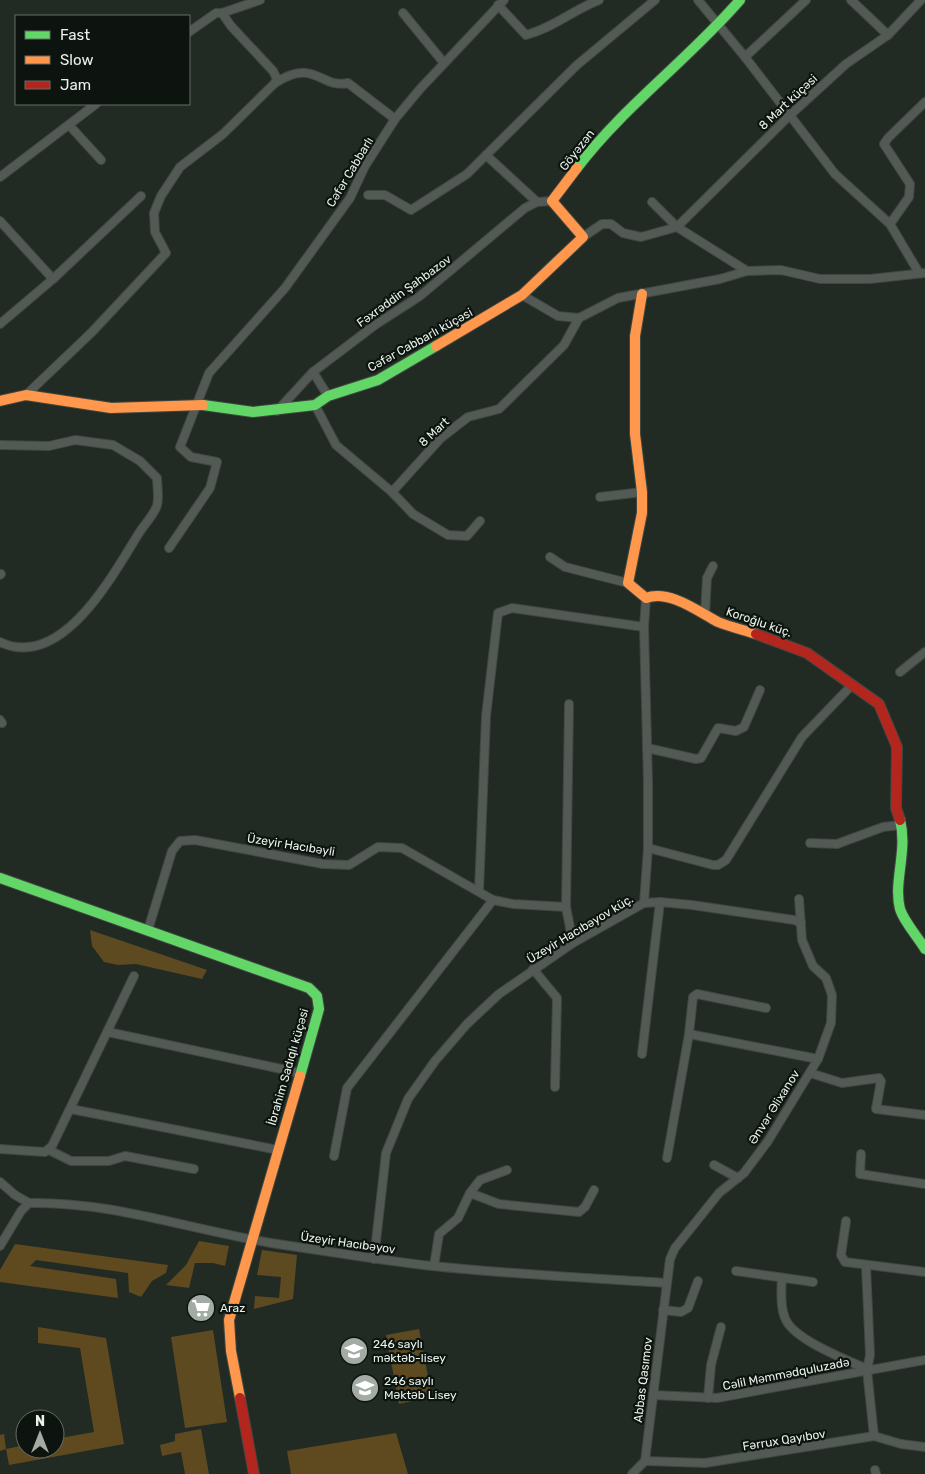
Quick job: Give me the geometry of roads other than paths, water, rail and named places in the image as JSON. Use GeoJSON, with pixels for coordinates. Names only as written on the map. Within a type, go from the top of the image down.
{"type":"FeatureCollection","features":[{"type":"Feature","properties":{"kind":"street"},"geometry":{"type":"LineString","coordinates":[[190,31],[209,16],[222,14],[260,0]]}},
{"type":"Feature","properties":{"kind":"street","name":"Cəfər Cabbarlı"},"geometry":{"type":"LineString","coordinates":[[169,548],[210,488],[217,462],[192,457],[180,447],[209,373],[285,288],[350,198],[365,166],[395,119],[444,63],[501,3],[526,35],[545,30],[586,5],[599,0]]}},
{"type":"Feature","properties":{"kind":"street"},"geometry":{"type":"LineString","coordinates":[[368,196],[385,195],[411,210],[467,174],[577,65],[655,0]]}},
{"type":"Feature","properties":{"kind":"street"},"geometry":{"type":"LineString","coordinates":[[552,201],[583,237],[522,296],[558,316],[579,318],[618,298],[720,279],[747,271],[781,270],[830,279],[870,279],[922,273],[890,224],[835,174],[745,57],[698,0]]}},
{"type":"Feature","properties":{"kind":"street","name":"Göyəzən"},"geometry":{"type":"LineString","coordinates":[[552,201],[596,143],[719,24],[740,0]]}},
{"type":"Feature","properties":{"kind":"street"},"geometry":{"type":"LineString","coordinates":[[745,57],[806,0]]}},
{"type":"Feature","properties":{"kind":"street"},"geometry":{"type":"LineString","coordinates":[[851,0],[888,35]]}},
{"type":"Feature","properties":{"kind":"street","name":"8 Mart küçəsi"},"geometry":{"type":"LineString","coordinates":[[583,237],[602,224],[610,224],[623,233],[641,237],[676,227],[846,64],[888,35],[921,0]]}},
{"type":"Feature","properties":{"kind":"street"},"geometry":{"type":"LineString","coordinates":[[403,13],[444,63]]}},
{"type":"Feature","properties":{"kind":"street"},"geometry":{"type":"LineString","coordinates":[[222,14],[273,71],[277,79],[275,83]]}},
{"type":"Feature","properties":{"kind":"street"},"geometry":{"type":"LineString","coordinates":[[26,395],[92,332],[166,253],[155,232],[154,214],[161,196],[180,167],[223,134],[275,83],[290,74],[312,73],[340,85],[348,84],[395,119]]}},
{"type":"Feature","properties":{"kind":"street"},"geometry":{"type":"LineString","coordinates":[[890,224],[909,197],[910,184],[884,144],[925,102]]}},
{"type":"Feature","properties":{"kind":"street"},"geometry":{"type":"LineString","coordinates":[[0,177],[95,105]]}},
{"type":"Feature","properties":{"kind":"street"},"geometry":{"type":"LineString","coordinates":[[68,125],[101,160]]}},
{"type":"Feature","properties":{"kind":"street"},"geometry":{"type":"LineString","coordinates":[[486,155],[537,202]]}},
{"type":"Feature","properties":{"kind":"street"},"geometry":{"type":"LineString","coordinates":[[0,324],[53,278],[141,196]]}},
{"type":"Feature","properties":{"kind":"street","name":"Fəxrəddin Şahbazov"},"geometry":{"type":"LineString","coordinates":[[276,411],[313,372],[375,325],[420,296],[525,208],[537,202],[552,201]]}},
{"type":"Feature","properties":{"kind":"street"},"geometry":{"type":"LineString","coordinates":[[652,202],[676,227],[747,271]]}},
{"type":"Feature","properties":{"kind":"street"},"geometry":{"type":"LineString","coordinates":[[0,220],[53,278]]}},
{"type":"Feature","properties":{"kind":"street"},"geometry":{"type":"LineString","coordinates":[[628,583],[642,513],[642,492],[634,434],[635,336],[642,294]]}},
{"type":"Feature","properties":{"kind":"street","name":"Cəfər Cabbarlı küçəsi"},"geometry":{"type":"LineString","coordinates":[[0,401],[26,395],[111,408],[208,405],[253,412],[276,411],[314,404],[328,396],[378,380],[522,296]]}},
{"type":"Feature","properties":{"kind":"street","name":"8 Mart"},"geometry":{"type":"LineString","coordinates":[[392,492],[441,438],[468,418],[499,409],[564,345],[579,318]]}},
{"type":"Feature","properties":{"kind":"street"},"geometry":{"type":"LineString","coordinates":[[313,372],[328,396]]}},
{"type":"Feature","properties":{"kind":"street"},"geometry":{"type":"LineString","coordinates":[[314,404],[336,445],[392,492],[413,514],[448,535],[468,536],[480,521]]}},
{"type":"Feature","properties":{"kind":"street"},"geometry":{"type":"LineString","coordinates":[[0,445],[49,446],[75,440],[113,445],[140,460],[156,478],[157,507],[112,576],[83,615],[53,641],[38,647],[10,647],[0,642]]}},
{"type":"Feature","properties":{"kind":"street"},"geometry":{"type":"LineString","coordinates":[[600,497],[642,492]]}},
{"type":"Feature","properties":{"kind":"street"},"geometry":{"type":"LineString","coordinates":[[550,557],[565,567],[628,583],[646,598],[644,627],[648,748],[648,848],[644,903]]}},
{"type":"Feature","properties":{"kind":"street"},"geometry":{"type":"LineString","coordinates":[[705,614],[707,578],[713,566]]}},
{"type":"Feature","properties":{"kind":"street","name":"Koroğlu küç."},"geometry":{"type":"LineString","coordinates":[[646,598],[654,595],[693,606],[719,622],[782,642],[807,653],[879,704],[889,725],[896,747],[896,808],[904,836],[899,889],[900,910],[919,935],[925,949]]}},
{"type":"Feature","properties":{"kind":"street"},"geometry":{"type":"LineString","coordinates":[[478,891],[486,716],[498,613],[512,608],[644,627]]}},
{"type":"Feature","properties":{"kind":"street"},"geometry":{"type":"LineString","coordinates":[[900,672],[925,652]]}},
{"type":"Feature","properties":{"kind":"street"},"geometry":{"type":"LineString","coordinates":[[648,848],[712,865],[718,865],[726,860],[802,737],[851,686]]}},
{"type":"Feature","properties":{"kind":"street"},"geometry":{"type":"LineString","coordinates":[[648,748],[696,759],[702,758],[718,728],[736,731],[744,727],[760,690]]}},
{"type":"Feature","properties":{"kind":"street"},"geometry":{"type":"LineString","coordinates":[[569,704],[566,907],[573,943]]}},
{"type":"Feature","properties":{"kind":"street"},"geometry":{"type":"LineString","coordinates":[[810,844],[837,844],[883,827],[901,825]]}},
{"type":"Feature","properties":{"kind":"street","name":"Üzeyir Hacıbəyli"},"geometry":{"type":"LineString","coordinates":[[148,930],[172,851],[180,841],[195,840],[323,864],[349,865],[378,847],[402,848],[494,900],[513,904],[566,907]]}},
{"type":"Feature","properties":{"kind":"street","name":"İbrahim Sadıqlı küçəsi"},"geometry":{"type":"LineString","coordinates":[[0,878],[309,988],[317,996],[319,1009],[229,1320],[232,1351],[254,1474]]}},
{"type":"Feature","properties":{"kind":"street","name":"Ənvər Əlixanov"},"geometry":{"type":"LineString","coordinates":[[666,1283],[667,1266],[675,1248],[720,1193],[744,1173],[768,1141],[818,1060],[831,1023],[832,995],[826,978],[813,966],[802,940],[799,899]]}},
{"type":"Feature","properties":{"kind":"street"},"geometry":{"type":"LineString","coordinates":[[334,1156],[347,1088],[494,900]]}},
{"type":"Feature","properties":{"kind":"street"},"geometry":{"type":"LineString","coordinates":[[642,1054],[660,902]]}},
{"type":"Feature","properties":{"kind":"street","name":"Üzeyir Hacıbəyov küç."},"geometry":{"type":"LineString","coordinates":[[374,1259],[386,1153],[408,1099],[435,1061],[468,1024],[499,994],[573,943],[644,903],[660,902],[794,920],[801,923]]}},
{"type":"Feature","properties":{"kind":"street"},"geometry":{"type":"LineString","coordinates":[[534,969],[556,998],[556,1087]]}},
{"type":"Feature","properties":{"kind":"street"},"geometry":{"type":"LineString","coordinates":[[49,1150],[134,976]]}},
{"type":"Feature","properties":{"kind":"street"},"geometry":{"type":"LineString","coordinates":[[667,1158],[694,995],[766,1008]]}},
{"type":"Feature","properties":{"kind":"street"},"geometry":{"type":"LineString","coordinates":[[108,1032],[300,1073]]}},
{"type":"Feature","properties":{"kind":"street"},"geometry":{"type":"LineString","coordinates":[[689,1034],[818,1060]]}},
{"type":"Feature","properties":{"kind":"street"},"geometry":{"type":"LineString","coordinates":[[810,1072],[842,1083],[864,1078],[879,1078],[881,1082],[876,1108],[925,1115]]}},
{"type":"Feature","properties":{"kind":"street"},"geometry":{"type":"LineString","coordinates":[[70,1109],[278,1150]]}},
{"type":"Feature","properties":{"kind":"street"},"geometry":{"type":"LineString","coordinates":[[0,1149],[49,1150],[71,1160],[109,1161],[125,1156],[194,1169]]}},
{"type":"Feature","properties":{"kind":"street"},"geometry":{"type":"LineString","coordinates":[[861,1154],[860,1174],[925,1184]]}},
{"type":"Feature","properties":{"kind":"street"},"geometry":{"type":"LineString","coordinates":[[714,1165],[738,1178]]}},
{"type":"Feature","properties":{"kind":"street"},"geometry":{"type":"LineString","coordinates":[[434,1266],[439,1234],[458,1218],[470,1193],[480,1180],[507,1170]]}},
{"type":"Feature","properties":{"kind":"street"},"geometry":{"type":"LineString","coordinates":[[0,1182],[29,1203],[21,1211],[0,1246]]}},
{"type":"Feature","properties":{"kind":"street"},"geometry":{"type":"LineString","coordinates":[[470,1193],[499,1204],[579,1212],[586,1207],[594,1190]]}},
{"type":"Feature","properties":{"kind":"street","name":"Üzeyir Hacıbəyov"},"geometry":{"type":"LineString","coordinates":[[29,1203],[52,1202],[147,1216],[252,1240],[374,1259],[434,1266],[666,1283]]}},
{"type":"Feature","properties":{"kind":"street"},"geometry":{"type":"LineString","coordinates":[[846,1221],[841,1255],[845,1262],[925,1272]]}},
{"type":"Feature","properties":{"kind":"street"},"geometry":{"type":"LineString","coordinates":[[782,1279],[781,1290],[785,1319],[800,1336],[867,1370],[870,1355],[866,1266]]}},
{"type":"Feature","properties":{"kind":"street"},"geometry":{"type":"LineString","coordinates":[[736,1271],[813,1282]]}},
{"type":"Feature","properties":{"kind":"street"},"geometry":{"type":"LineString","coordinates":[[663,1310],[681,1312],[688,1308],[698,1281]]}},
{"type":"Feature","properties":{"kind":"street","name":"Abbas Qasımov"},"geometry":{"type":"LineString","coordinates":[[645,1461],[666,1283]]}},
{"type":"Feature","properties":{"kind":"street","name":"Cəlil Məmmədquluzadə"},"geometry":{"type":"LineString","coordinates":[[708,1398],[711,1365],[722,1327]]}},
{"type":"Feature","properties":{"kind":"street","name":"Cəlil Məmmədquluzadə"},"geometry":{"type":"LineString","coordinates":[[653,1394],[708,1398],[749,1393],[925,1360]]}},
{"type":"Feature","properties":{"kind":"street","name":"Cəlil Məmmədquluzadə"},"geometry":{"type":"LineString","coordinates":[[867,1370],[874,1436]]}},
{"type":"Feature","properties":{"kind":"street","name":"Fərrux Qayıbov"},"geometry":{"type":"LineString","coordinates":[[645,1461],[705,1463],[874,1436],[901,1444],[925,1446]]}},
{"type":"Feature","properties":{"kind":"street"},"geometry":{"type":"LineString","coordinates":[[632,1474],[645,1461]]}},
{"type":"Feature","properties":{"kind":"place","name":"Araz"},"geometry":{"type":"Point","coordinates":[201,1308]}},
{"type":"Feature","properties":{"kind":"place","name":"246 saylı məktəb-lisey"},"geometry":{"type":"Point","coordinates":[354,1351]}},
{"type":"Feature","properties":{"kind":"place","name":"246 saylı Məktəb Lisey"},"geometry":{"type":"Point","coordinates":[365,1388]}}]}
